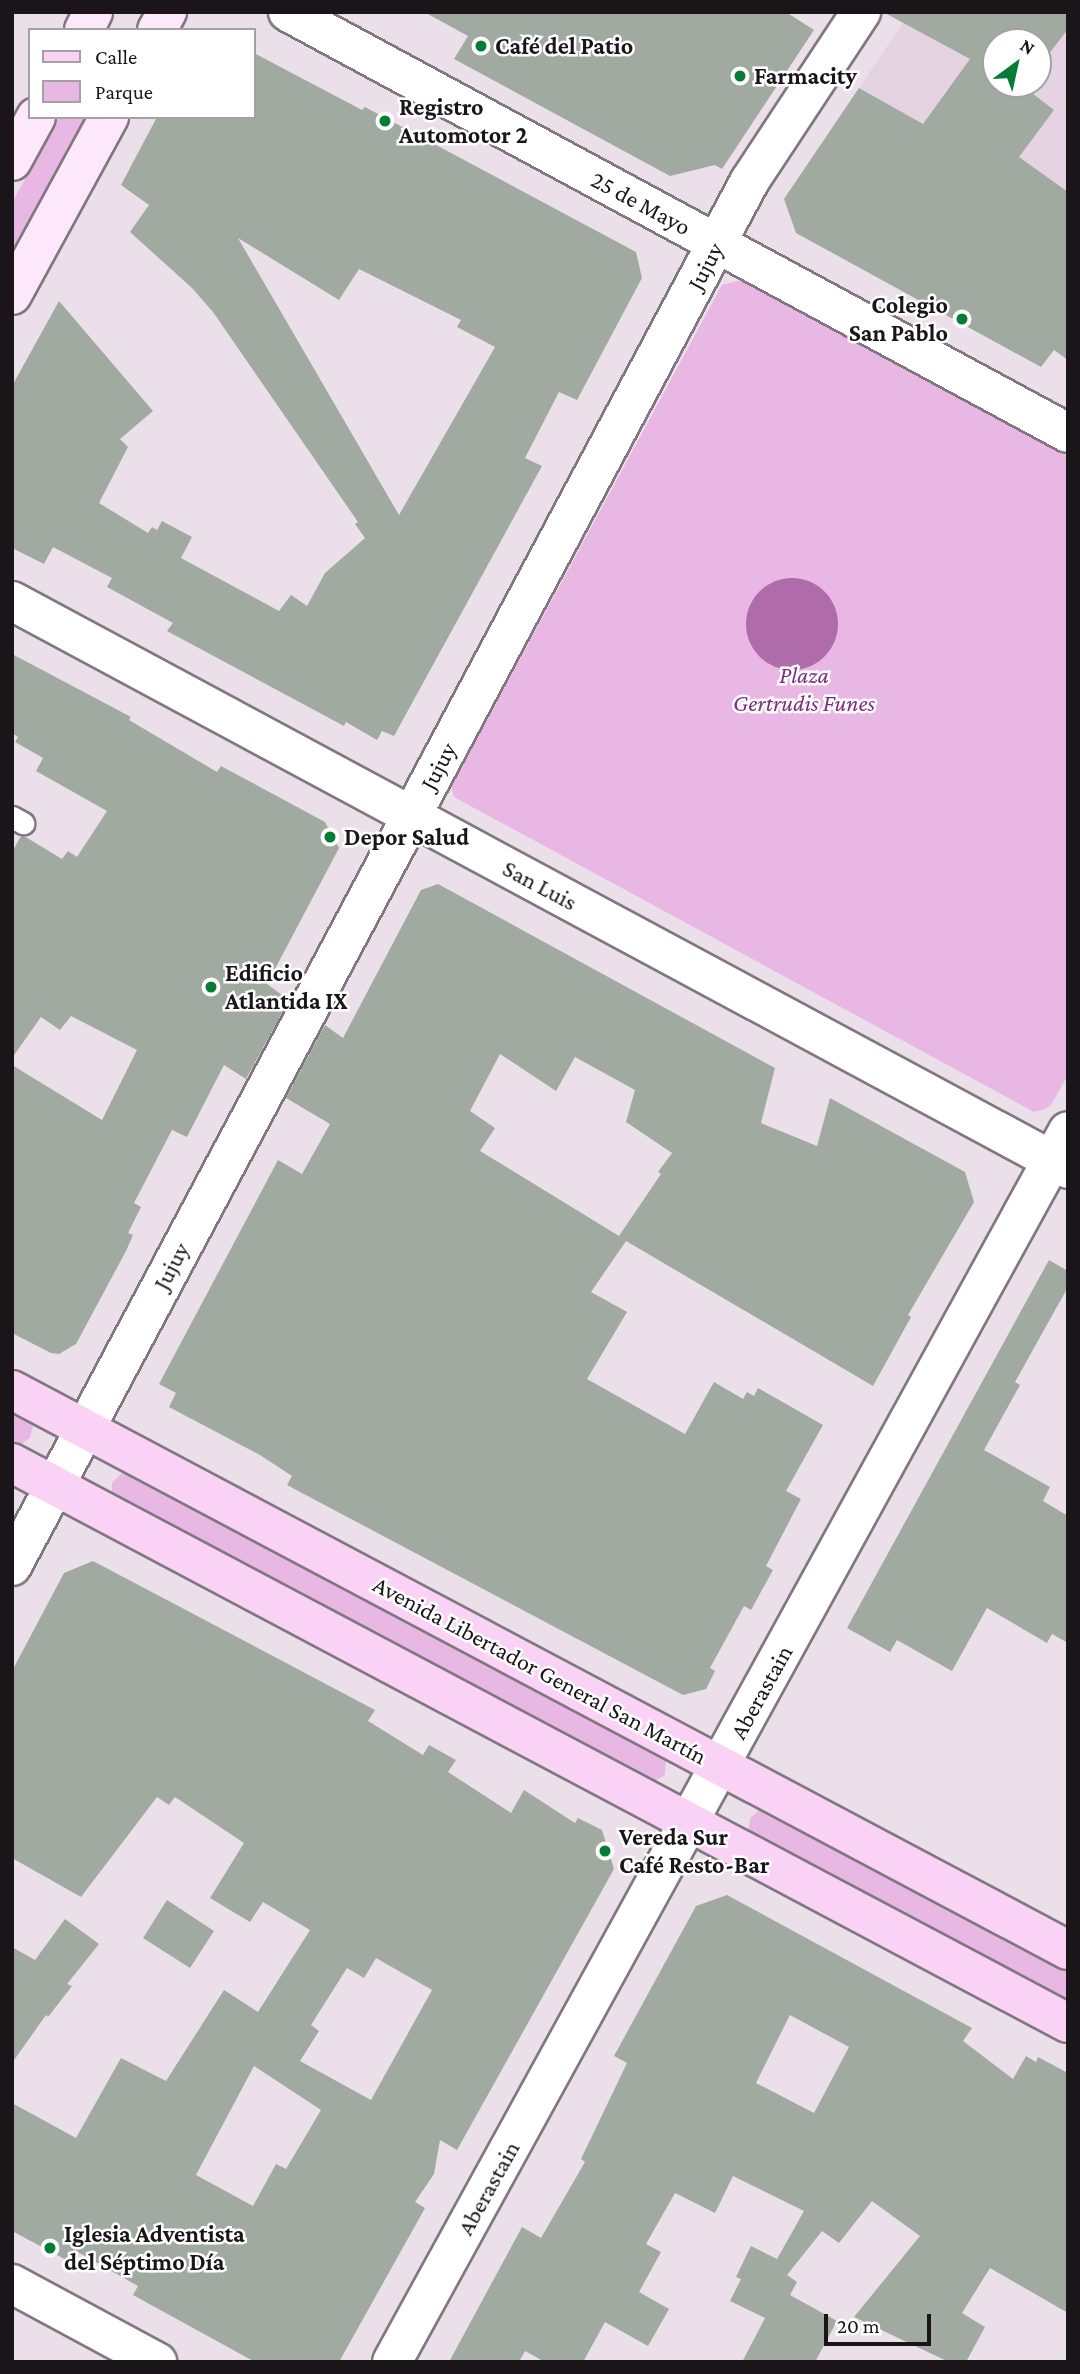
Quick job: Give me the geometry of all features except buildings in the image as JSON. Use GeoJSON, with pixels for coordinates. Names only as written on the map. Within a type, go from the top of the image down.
{"type":"FeatureCollection","features":[{"type":"Feature","properties":{"kind":"main road"},"geometry":{"type":"LineString","coordinates":[[84,28],[93,12]]}},
{"type":"Feature","properties":{"kind":"main road"},"geometry":{"type":"LineString","coordinates":[[158,28],[167,12]]}},
{"type":"Feature","properties":{"kind":"main road"},"geometry":{"type":"LineString","coordinates":[[12,160],[35,119]]}},
{"type":"Feature","properties":{"kind":"main road"},"geometry":{"type":"LineString","coordinates":[[12,295],[109,119]]}},
{"type":"Feature","properties":{"kind":"main road","name":"Avenida Libertador General San Martín"},"geometry":{"type":"LineString","coordinates":[[12,1390],[1068,1950]]}},
{"type":"Feature","properties":{"kind":"main road"},"geometry":{"type":"LineString","coordinates":[[12,1463],[1068,2023]]}},
{"type":"Feature","properties":{"kind":"street","name":"25 de Mayo"},"geometry":{"type":"LineString","coordinates":[[288,12],[1068,433]]}},
{"type":"Feature","properties":{"kind":"street","name":"Jujuy"},"geometry":{"type":"LineString","coordinates":[[12,1566],[749,182],[861,12]]}},
{"type":"Feature","properties":{"kind":"street","name":"San Luis"},"geometry":{"type":"LineString","coordinates":[[12,601],[411,816],[1062,1153]]}},
{"type":"Feature","properties":{"kind":"street","name":"Aberastain"},"geometry":{"type":"LineString","coordinates":[[392,2362],[1062,1153]]}},
{"type":"Feature","properties":{"kind":"street"},"geometry":{"type":"LineString","coordinates":[[12,2284],[157,2362]]}},
{"type":"Feature","properties":{"kind":"shaded area"},"geometry":{"type":"Polygon","coordinates":[[[910,12],[1068,12],[1068,303],[1026,358],[796,233],[784,199],[910,12]]]}},
{"type":"Feature","properties":{"kind":"shaded area"},"geometry":{"type":"Polygon","coordinates":[[[792,578],[809,582],[824,592],[834,607],[838,624],[834,641],[824,656],[809,666],[792,670],[775,666],[760,656],[750,641],[746,624],[750,607],[760,592],[775,582],[792,578]]]}},
{"type":"Feature","properties":{"kind":"green space"},"geometry":{"type":"Polygon","coordinates":[[[58,119],[86,119],[12,255],[12,203],[58,119]]]}},
{"type":"Feature","properties":{"kind":"green space","name":"Plaza Gertrudis Funes"},"geometry":{"type":"Polygon","coordinates":[[[741,280],[1068,457],[1068,1075],[1051,1105],[1045,1109],[1034,1112],[454,797],[451,787],[722,285],[741,280]]]}},
{"type":"Feature","properties":{"kind":"green space"},"geometry":{"type":"Polygon","coordinates":[[[12,1412],[33,1426],[30,1438],[20,1445],[12,1442],[12,1412]]]}},
{"type":"Feature","properties":{"kind":"green space"},"geometry":{"type":"Polygon","coordinates":[[[124,1471],[666,1759],[665,1775],[653,1782],[112,1494],[112,1483],[124,1471]]]}},
{"type":"Feature","properties":{"kind":"green space"},"geometry":{"type":"Polygon","coordinates":[[[761,1809],[1068,1972],[1068,2002],[748,1832],[750,1818],[761,1809]]]}},
{"type":"Feature","properties":{"kind":"place","name":"Café del Patio"},"geometry":{"type":"Point","coordinates":[481,46]}},
{"type":"Feature","properties":{"kind":"place","name":"Farmacity"},"geometry":{"type":"Point","coordinates":[740,76]}},
{"type":"Feature","properties":{"kind":"place","name":"Registro Automotor 2"},"geometry":{"type":"Point","coordinates":[385,121]}},
{"type":"Feature","properties":{"kind":"place","name":"Colegio San Pablo"},"geometry":{"type":"Point","coordinates":[962,319]}},
{"type":"Feature","properties":{"kind":"place","name":"Depor Salud"},"geometry":{"type":"Point","coordinates":[330,837]}},
{"type":"Feature","properties":{"kind":"place","name":"Edificio Atlantida IX"},"geometry":{"type":"Point","coordinates":[211,987]}},
{"type":"Feature","properties":{"kind":"place","name":"Vereda Sur Café Resto-Bar"},"geometry":{"type":"Point","coordinates":[605,1851]}},
{"type":"Feature","properties":{"kind":"place","name":"Iglesia Adventista del Séptimo Día"},"geometry":{"type":"Point","coordinates":[50,2248]}}]}
